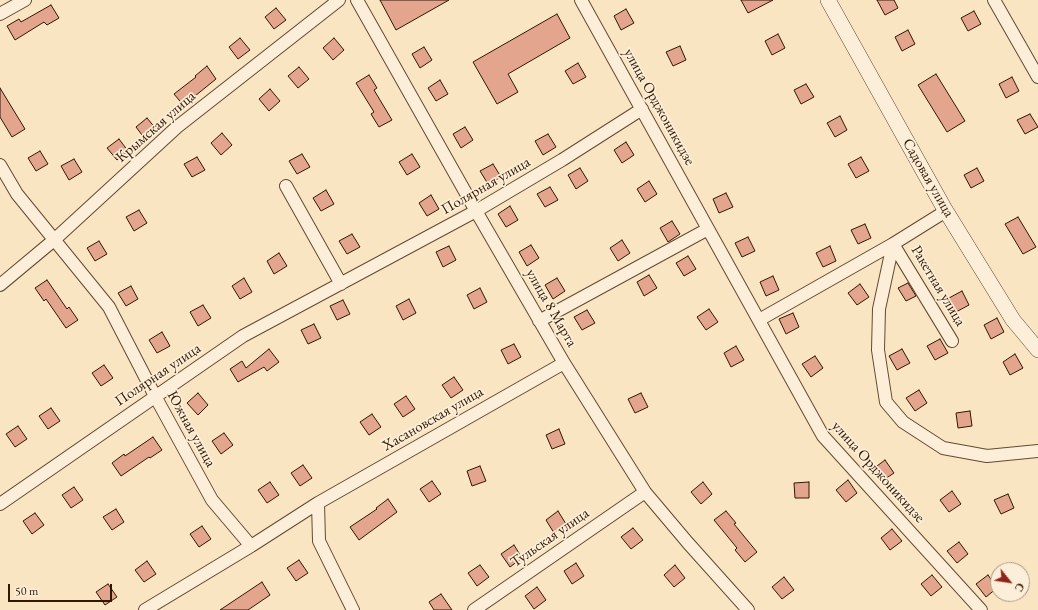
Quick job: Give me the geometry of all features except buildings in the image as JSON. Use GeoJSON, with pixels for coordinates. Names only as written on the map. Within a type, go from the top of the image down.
{"type":"FeatureCollection","features":[{"type":"Feature","properties":{"kind":"street"},"geometry":{"type":"LineString","coordinates":[[0,14],[25,0]]}},
{"type":"Feature","properties":{"kind":"street","name":"Крымская улица"},"geometry":{"type":"LineString","coordinates":[[0,285],[54,240],[177,127],[339,0]]}},
{"type":"Feature","properties":{"kind":"street","name":"улица 8 Марта"},"geometry":{"type":"LineString","coordinates":[[358,0],[539,321],[645,492],[748,610]]}},
{"type":"Feature","properties":{"kind":"street","name":"улица Орджоникидзе"},"geometry":{"type":"LineString","coordinates":[[581,0],[823,436],[981,610]]}},
{"type":"Feature","properties":{"kind":"street","name":"Садовая улица"},"geometry":{"type":"LineString","coordinates":[[828,0],[946,212],[1012,320],[1038,350]]}},
{"type":"Feature","properties":{"kind":"street"},"geometry":{"type":"LineString","coordinates":[[994,0],[1038,77]]}},
{"type":"Feature","properties":{"kind":"street","name":"Полярная улица"},"geometry":{"type":"LineString","coordinates":[[0,504],[244,336],[476,211],[562,160],[642,109]]}},
{"type":"Feature","properties":{"kind":"street","name":"Южная улица"},"geometry":{"type":"LineString","coordinates":[[0,165],[16,194],[109,307],[155,396],[212,500],[251,546]]}},
{"type":"Feature","properties":{"kind":"street"},"geometry":{"type":"LineString","coordinates":[[286,186],[341,284]]}},
{"type":"Feature","properties":{"kind":"street"},"geometry":{"type":"LineString","coordinates":[[759,320],[893,244],[946,212]]}},
{"type":"Feature","properties":{"kind":"street"},"geometry":{"type":"LineString","coordinates":[[539,321],[708,229]]}},
{"type":"Feature","properties":{"kind":"street","name":"Ракетная улица"},"geometry":{"type":"LineString","coordinates":[[893,244],[952,341]]}},
{"type":"Feature","properties":{"kind":"street","name":"Ракетная улица"},"geometry":{"type":"LineString","coordinates":[[893,244],[879,309],[878,350],[886,402],[903,422],[943,448],[987,456],[1038,451]]}},
{"type":"Feature","properties":{"kind":"street","name":"Хасановская улица"},"geometry":{"type":"LineString","coordinates":[[318,503],[564,363]]}},
{"type":"Feature","properties":{"kind":"street","name":"Тульская улица"},"geometry":{"type":"LineString","coordinates":[[474,610],[645,492]]}},
{"type":"Feature","properties":{"kind":"street"},"geometry":{"type":"LineString","coordinates":[[145,610],[251,546],[318,503]]}},
{"type":"Feature","properties":{"kind":"street"},"geometry":{"type":"LineString","coordinates":[[318,503],[319,541],[353,610]]}}]}
